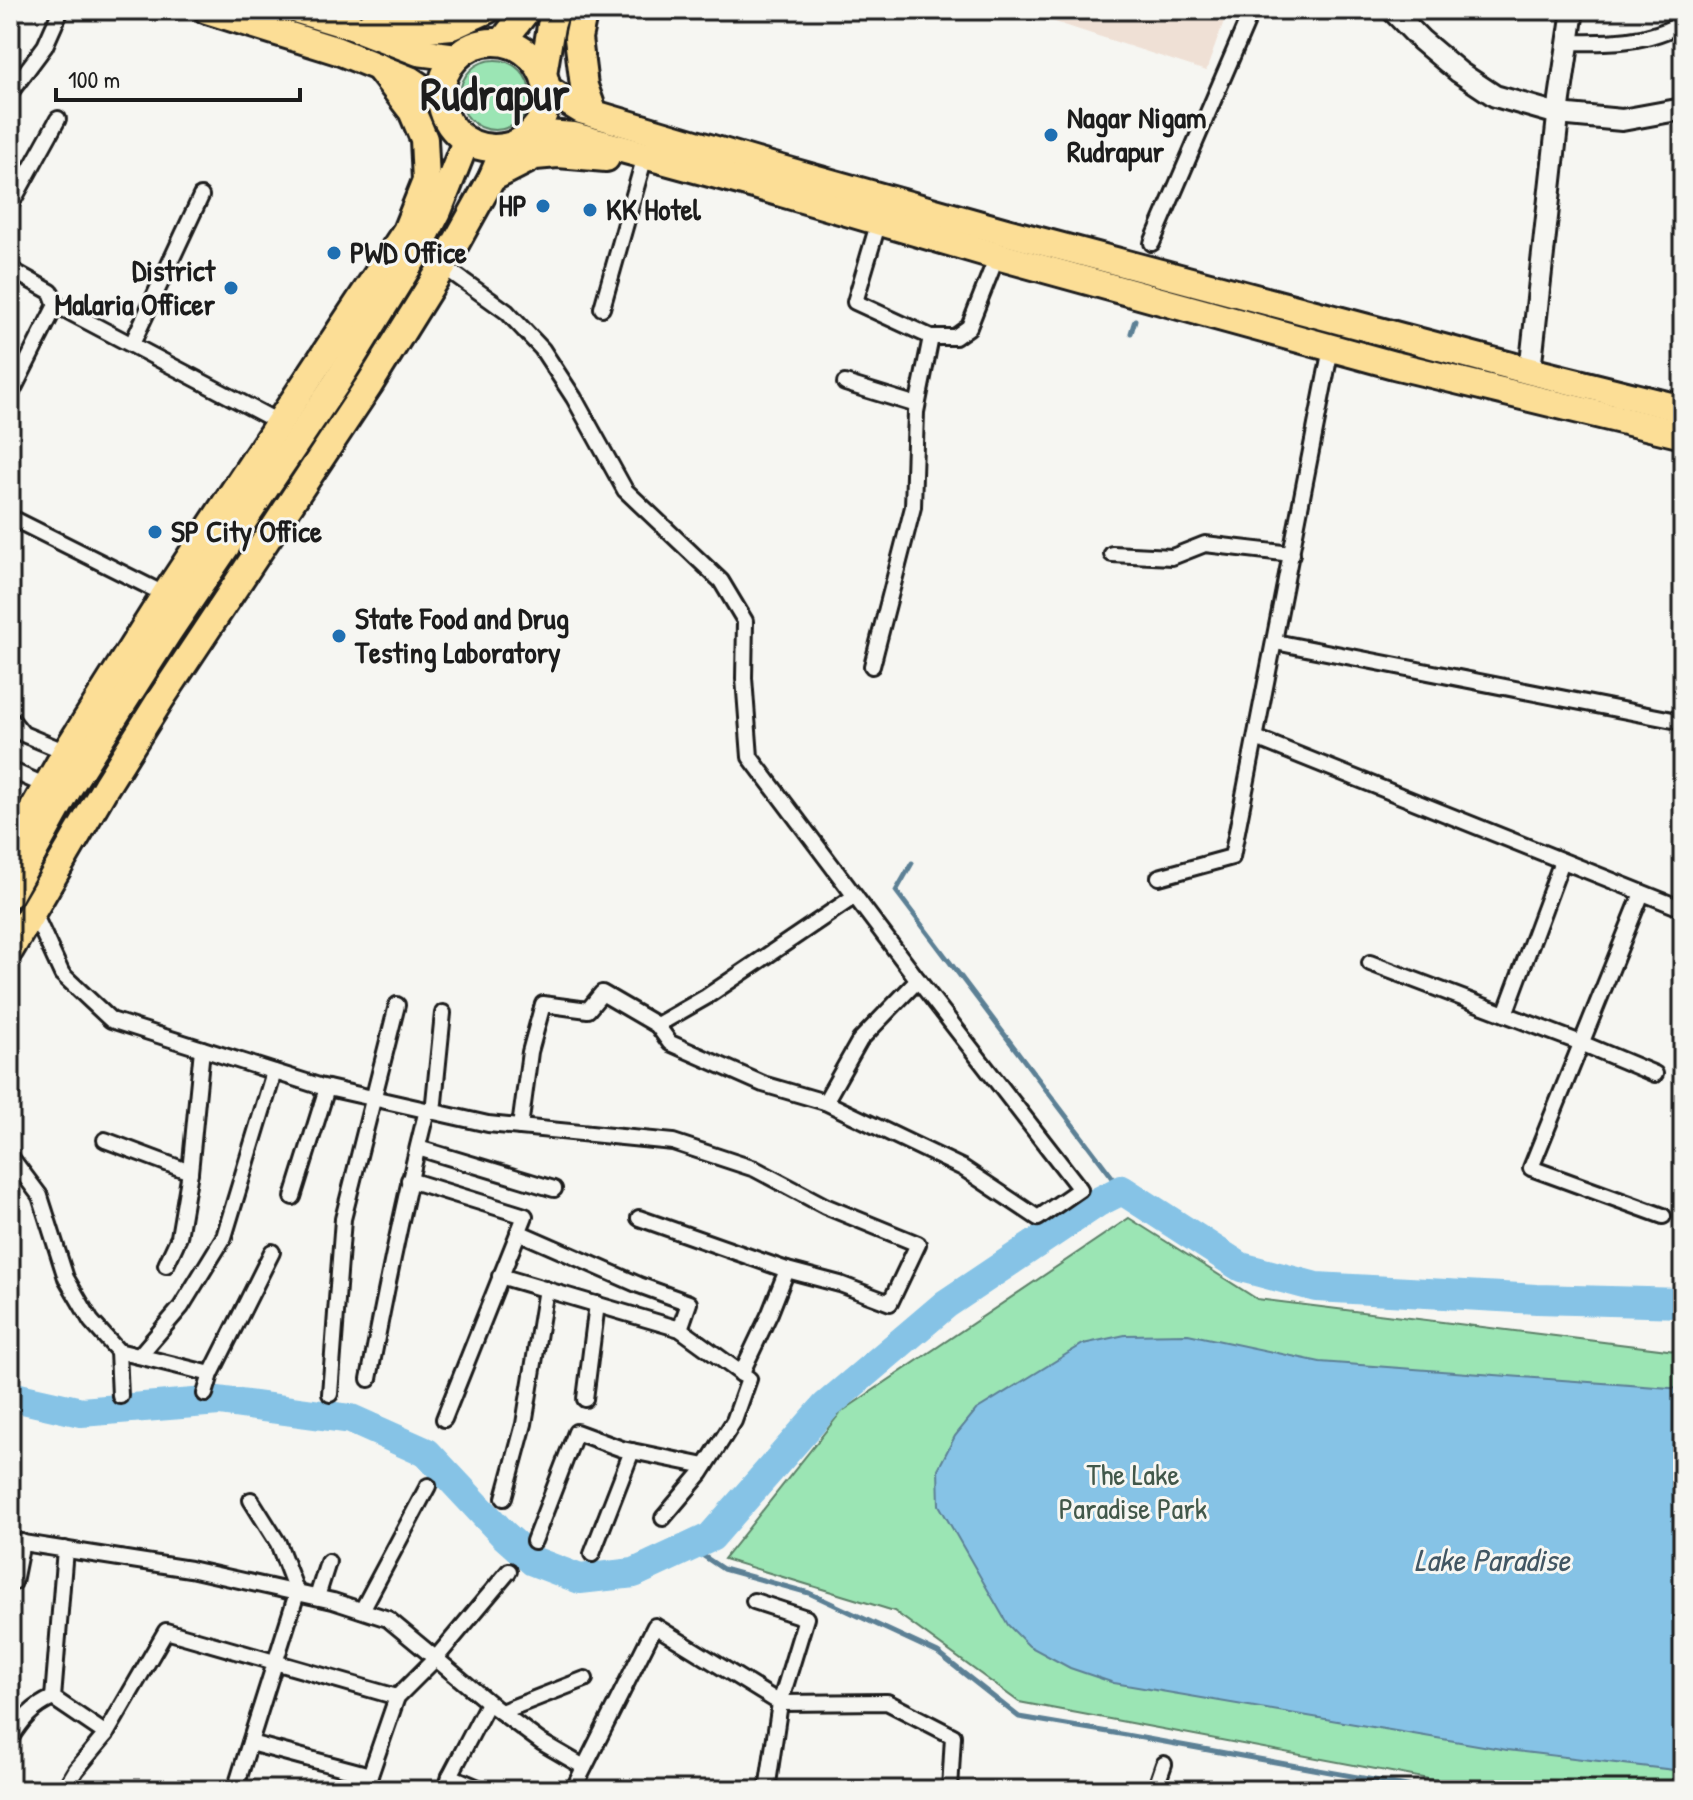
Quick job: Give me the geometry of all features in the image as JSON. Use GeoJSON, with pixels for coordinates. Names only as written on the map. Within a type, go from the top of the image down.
{"type":"FeatureCollection","features":[{"type":"Feature","properties":{"kind":"highway"},"geometry":{"type":"LineString","coordinates":[[207,10],[338,51],[410,80],[441,101]]}},
{"type":"Feature","properties":{"kind":"highway"},"geometry":{"type":"LineString","coordinates":[[300,10],[418,52],[457,57]]}},
{"type":"Feature","properties":{"kind":"highway"},"geometry":{"type":"LineString","coordinates":[[351,26],[395,18],[418,29],[452,26],[487,10]]}},
{"type":"Feature","properties":{"kind":"highway"},"geometry":{"type":"LineString","coordinates":[[502,42],[527,10]]}},
{"type":"Feature","properties":{"kind":"highway"},"geometry":{"type":"LineString","coordinates":[[545,82],[551,26],[556,10]]}},
{"type":"Feature","properties":{"kind":"highway"},"geometry":{"type":"LineString","coordinates":[[584,10],[578,38],[584,86],[594,114]]}},
{"type":"Feature","properties":{"kind":"highway"},"geometry":{"type":"LineString","coordinates":[[502,42],[515,45],[529,54],[541,68],[547,102],[542,119],[532,133],[518,143],[501,149],[482,148],[466,141],[452,129],[443,113],[440,95],[443,77],[457,57],[480,43],[502,42]]}},
{"type":"Feature","properties":{"kind":"highway"},"geometry":{"type":"LineString","coordinates":[[10,894],[33,853],[56,790],[76,756],[290,428],[406,231],[426,181],[424,139],[412,111],[378,67]]}},
{"type":"Feature","properties":{"kind":"highway"},"geometry":{"type":"LineString","coordinates":[[545,82],[581,110],[879,221],[1002,244],[1403,337],[1683,409]]}},
{"type":"Feature","properties":{"kind":"highway"},"geometry":{"type":"LineString","coordinates":[[532,133],[574,136],[645,156],[757,174],[1002,244],[1331,348],[1683,435]]}},
{"type":"Feature","properties":{"kind":"highway"},"geometry":{"type":"LineString","coordinates":[[290,428],[337,382],[414,257],[438,211],[466,141]]}},
{"type":"Feature","properties":{"kind":"highway"},"geometry":{"type":"LineString","coordinates":[[10,950],[160,700],[369,385],[443,266],[492,178],[505,147]]}},
{"type":"Feature","properties":{"kind":"highway"},"geometry":{"type":"LineString","coordinates":[[492,178],[535,156],[558,154],[621,161],[645,156]]}},
{"type":"Feature","properties":{"kind":"highway"},"geometry":{"type":"LineString","coordinates":[[1394,365],[1403,337]]}},
{"type":"Feature","properties":{"kind":"highway"},"geometry":{"type":"LineString","coordinates":[[1524,397],[1530,371]]}},
{"type":"Feature","properties":{"kind":"street"},"geometry":{"type":"LineString","coordinates":[[10,93],[45,46],[61,10]]}},
{"type":"Feature","properties":{"kind":"street"},"geometry":{"type":"LineString","coordinates":[[1152,243],[1252,10]]}},
{"type":"Feature","properties":{"kind":"street"},"geometry":{"type":"LineString","coordinates":[[1392,10],[1449,64],[1495,96],[1558,114],[1622,120],[1683,107]]}},
{"type":"Feature","properties":{"kind":"street"},"geometry":{"type":"LineString","coordinates":[[1530,371],[1558,114],[1573,10]]}},
{"type":"Feature","properties":{"kind":"street"},"geometry":{"type":"LineString","coordinates":[[1568,42],[1601,43],[1642,38],[1683,22]]}},
{"type":"Feature","properties":{"kind":"street"},"geometry":{"type":"LineString","coordinates":[[10,206],[58,119]]}},
{"type":"Feature","properties":{"kind":"street"},"geometry":{"type":"LineString","coordinates":[[602,308],[645,156]]}},
{"type":"Feature","properties":{"kind":"street"},"geometry":{"type":"LineString","coordinates":[[132,344],[201,196]]}},
{"type":"Feature","properties":{"kind":"street"},"geometry":{"type":"LineString","coordinates":[[879,221],[855,302],[931,337],[955,337],[969,327],[1002,244]]}},
{"type":"Feature","properties":{"kind":"street"},"geometry":{"type":"LineString","coordinates":[[443,266],[507,312],[542,349],[574,398],[625,490],[721,581],[745,621],[744,678],[750,757],[1080,1189],[1038,1218],[963,1168],[825,1102],[763,1084],[670,1043],[657,1025],[602,993],[588,1010],[543,1004],[530,1052],[520,1127]]}},
{"type":"Feature","properties":{"kind":"street"},"geometry":{"type":"LineString","coordinates":[[10,269],[51,292],[56,305],[290,428]]}},
{"type":"Feature","properties":{"kind":"street"},"geometry":{"type":"LineString","coordinates":[[10,396],[56,305]]}},
{"type":"Feature","properties":{"kind":"street"},"geometry":{"type":"LineString","coordinates":[[872,666],[913,507],[917,405],[931,337]]}},
{"type":"Feature","properties":{"kind":"street"},"geometry":{"type":"LineString","coordinates":[[1159,877],[1232,857],[1331,348]]}},
{"type":"Feature","properties":{"kind":"street"},"geometry":{"type":"LineString","coordinates":[[845,383],[917,405]]}},
{"type":"Feature","properties":{"kind":"street"},"geometry":{"type":"LineString","coordinates":[[10,517],[176,600]]}},
{"type":"Feature","properties":{"kind":"street"},"geometry":{"type":"LineString","coordinates":[[1112,554],[1172,557],[1205,544],[1292,554]]}},
{"type":"Feature","properties":{"kind":"street"},"geometry":{"type":"LineString","coordinates":[[1275,642],[1683,722]]}},
{"type":"Feature","properties":{"kind":"street"},"geometry":{"type":"LineString","coordinates":[[10,718],[23,734],[76,756]]}},
{"type":"Feature","properties":{"kind":"street"},"geometry":{"type":"LineString","coordinates":[[1256,738],[1683,909]]}},
{"type":"Feature","properties":{"kind":"street"},"geometry":{"type":"LineString","coordinates":[[10,770],[56,790]]}},
{"type":"Feature","properties":{"kind":"street"},"geometry":{"type":"LineString","coordinates":[[1505,1014],[1562,861]]}},
{"type":"Feature","properties":{"kind":"street"},"geometry":{"type":"LineString","coordinates":[[1642,893],[1531,1168],[1663,1216]]}},
{"type":"Feature","properties":{"kind":"street"},"geometry":{"type":"LineString","coordinates":[[657,1025],[706,997],[855,896]]}},
{"type":"Feature","properties":{"kind":"street"},"geometry":{"type":"LineString","coordinates":[[33,911],[62,974],[111,1020],[327,1088],[488,1124],[673,1142],[755,1169],[825,1206],[918,1244],[890,1303],[639,1218]]}},
{"type":"Feature","properties":{"kind":"street"},"geometry":{"type":"LineString","coordinates":[[1370,963],[1655,1074]]}},
{"type":"Feature","properties":{"kind":"street"},"geometry":{"type":"LineString","coordinates":[[825,1102],[860,1040],[918,980]]}},
{"type":"Feature","properties":{"kind":"street"},"geometry":{"type":"LineString","coordinates":[[330,1394],[343,1219],[397,1005]]}},
{"type":"Feature","properties":{"kind":"street"},"geometry":{"type":"LineString","coordinates":[[369,1379],[409,1180],[430,1111],[443,1013]]}},
{"type":"Feature","properties":{"kind":"street"},"geometry":{"type":"LineString","coordinates":[[166,1265],[179,1237],[190,1172],[202,1049]]}},
{"type":"Feature","properties":{"kind":"street"},"geometry":{"type":"LineString","coordinates":[[139,1356],[181,1307],[224,1237],[274,1072]]}},
{"type":"Feature","properties":{"kind":"street"},"geometry":{"type":"LineString","coordinates":[[293,1197],[327,1088]]}},
{"type":"Feature","properties":{"kind":"street"},"geometry":{"type":"LineString","coordinates":[[105,1140],[190,1172]]}},
{"type":"Feature","properties":{"kind":"street"},"geometry":{"type":"LineString","coordinates":[[418,1148],[554,1189]]}},
{"type":"Feature","properties":{"kind":"street"},"geometry":{"type":"LineString","coordinates":[[10,1156],[40,1196],[66,1278],[91,1321],[118,1351],[211,1374]]}},
{"type":"Feature","properties":{"kind":"street"},"geometry":{"type":"LineString","coordinates":[[409,1180],[525,1216],[444,1419]]}},
{"type":"Feature","properties":{"kind":"street"},"geometry":{"type":"LineString","coordinates":[[518,1232],[639,1285],[689,1303],[680,1329]]}},
{"type":"Feature","properties":{"kind":"street"},"geometry":{"type":"LineString","coordinates":[[205,1394],[211,1374],[272,1252]]}},
{"type":"Feature","properties":{"kind":"street"},"geometry":{"type":"LineString","coordinates":[[741,1374],[787,1270]]}},
{"type":"Feature","properties":{"kind":"street"},"geometry":{"type":"LineString","coordinates":[[500,1276],[680,1329],[749,1379],[734,1421],[705,1466],[663,1518]]}},
{"type":"Feature","properties":{"kind":"street"},"geometry":{"type":"LineString","coordinates":[[504,1498],[524,1424],[546,1289]]}},
{"type":"Feature","properties":{"kind":"street"},"geometry":{"type":"LineString","coordinates":[[585,1399],[597,1304]]}},
{"type":"Feature","properties":{"kind":"street"},"geometry":{"type":"LineString","coordinates":[[118,1351],[120,1396]]}},
{"type":"Feature","properties":{"kind":"street"},"geometry":{"type":"LineString","coordinates":[[534,1541],[576,1432],[632,1451],[705,1466]]}},
{"type":"Feature","properties":{"kind":"street"},"geometry":{"type":"LineString","coordinates":[[592,1554],[632,1451]]}},
{"type":"Feature","properties":{"kind":"street"},"geometry":{"type":"LineString","coordinates":[[362,1610],[428,1486]]}},
{"type":"Feature","properties":{"kind":"street"},"geometry":{"type":"LineString","coordinates":[[235,1790],[297,1593],[278,1543],[251,1500]]}},
{"type":"Feature","properties":{"kind":"street"},"geometry":{"type":"LineString","coordinates":[[14,1582],[16,1541],[190,1569],[362,1610],[388,1619],[488,1703],[541,1742],[584,1767]]}},
{"type":"Feature","properties":{"kind":"street"},"geometry":{"type":"LineString","coordinates":[[53,1698],[65,1549]]}},
{"type":"Feature","properties":{"kind":"street"},"geometry":{"type":"LineString","coordinates":[[317,1597],[328,1562]]}},
{"type":"Feature","properties":{"kind":"street"},"geometry":{"type":"LineString","coordinates":[[365,1790],[397,1697],[436,1658],[509,1571]]}},
{"type":"Feature","properties":{"kind":"street"},"geometry":{"type":"LineString","coordinates":[[754,1601],[806,1618],[780,1703],[767,1790]]}},
{"type":"Feature","properties":{"kind":"street"},"geometry":{"type":"LineString","coordinates":[[573,1790],[655,1626],[780,1703],[887,1702],[953,1736],[950,1790]]}},
{"type":"Feature","properties":{"kind":"street"},"geometry":{"type":"LineString","coordinates":[[64,1790],[106,1734],[166,1631],[397,1697]]}},
{"type":"Feature","properties":{"kind":"street"},"geometry":{"type":"LineString","coordinates":[[501,1712],[585,1679]]}},
{"type":"Feature","properties":{"kind":"street"},"geometry":{"type":"LineString","coordinates":[[10,1739],[25,1717],[39,1704],[53,1698]]}},
{"type":"Feature","properties":{"kind":"street"},"geometry":{"type":"LineString","coordinates":[[53,1698],[106,1734]]}},
{"type":"Feature","properties":{"kind":"street"},"geometry":{"type":"LineString","coordinates":[[483,1790],[448,1783],[488,1703]]}},
{"type":"Feature","properties":{"kind":"street"},"geometry":{"type":"LineString","coordinates":[[10,1709],[25,1717]]}},
{"type":"Feature","properties":{"kind":"street"},"geometry":{"type":"LineString","coordinates":[[250,1743],[370,1775]]}},
{"type":"Feature","properties":{"kind":"street"},"geometry":{"type":"LineString","coordinates":[[1155,1790],[1164,1764]]}},
{"type":"Feature","properties":{"kind":"shaded area"},"geometry":{"type":"Polygon","coordinates":[[[1018,10],[1228,10],[1206,71],[1018,10]]]}},
{"type":"Feature","properties":{"kind":"green space"},"geometry":{"type":"Polygon","coordinates":[[[488,60],[502,60],[524,75],[530,95],[528,108],[520,120],[502,130],[488,130],[466,115],[460,102],[460,88],[475,66],[488,60]]]}},
{"type":"Feature","properties":{"kind":"green space","name":"Lake Paradise"},"geometry":{"type":"Polygon","coordinates":[[[1129,1218],[1257,1299],[1683,1352],[1683,1790],[1487,1790],[1019,1702],[894,1611],[724,1559],[841,1412],[1129,1218]]]}},
{"type":"Feature","properties":{"kind":"water","name":"Lake Paradise"},"geometry":{"type":"Polygon","coordinates":[[[1188,1334],[1320,1362],[1683,1389],[1683,1771],[1507,1750],[1114,1683],[1070,1668],[1029,1646],[1008,1625],[939,1505],[938,1469],[955,1436],[976,1410],[1083,1344],[1125,1335],[1188,1334]]]}},
{"type":"Feature","properties":{"kind":"waterway"},"geometry":{"type":"LineString","coordinates":[[1131,333],[1135,320]]}},
{"type":"Feature","properties":{"kind":"waterway"},"geometry":{"type":"LineString","coordinates":[[912,863],[896,891],[1122,1190]]}},
{"type":"Feature","properties":{"kind":"waterway"},"geometry":{"type":"LineString","coordinates":[[10,1396],[81,1412],[219,1401],[351,1419],[427,1453],[503,1534],[533,1561],[580,1579],[634,1573],[711,1537],[826,1406],[946,1304],[1098,1202],[1122,1190],[1241,1267],[1316,1287],[1683,1303]]}},
{"type":"Feature","properties":{"kind":"waterway"},"geometry":{"type":"LineString","coordinates":[[690,1547],[723,1569],[809,1593],[938,1653],[1019,1717],[1429,1790]]}},
{"type":"Feature","properties":{"kind":"place","name":"Nagar Nigam Rudrapur"},"geometry":{"type":"Point","coordinates":[1051,135]}},
{"type":"Feature","properties":{"kind":"place","name":"HP"},"geometry":{"type":"Point","coordinates":[543,206]}},
{"type":"Feature","properties":{"kind":"place","name":"KK Hotel"},"geometry":{"type":"Point","coordinates":[590,210]}},
{"type":"Feature","properties":{"kind":"place","name":"PWD Office"},"geometry":{"type":"Point","coordinates":[334,253]}},
{"type":"Feature","properties":{"kind":"place","name":"District Malaria Officer"},"geometry":{"type":"Point","coordinates":[231,288]}},
{"type":"Feature","properties":{"kind":"place","name":"SP City Office"},"geometry":{"type":"Point","coordinates":[155,532]}},
{"type":"Feature","properties":{"kind":"place","name":"State Food and Drug Testing Laboratory"},"geometry":{"type":"Point","coordinates":[339,636]}},
{"type":"Feature","properties":{"kind":"district","name":"Rudrapur"},"geometry":{"type":"Point","coordinates":[495,94]}},
{"type":"Feature","properties":{"kind":"park label","name":"The Lake Paradise Park"},"geometry":{"type":"Point","coordinates":[1133,1492]}}]}
